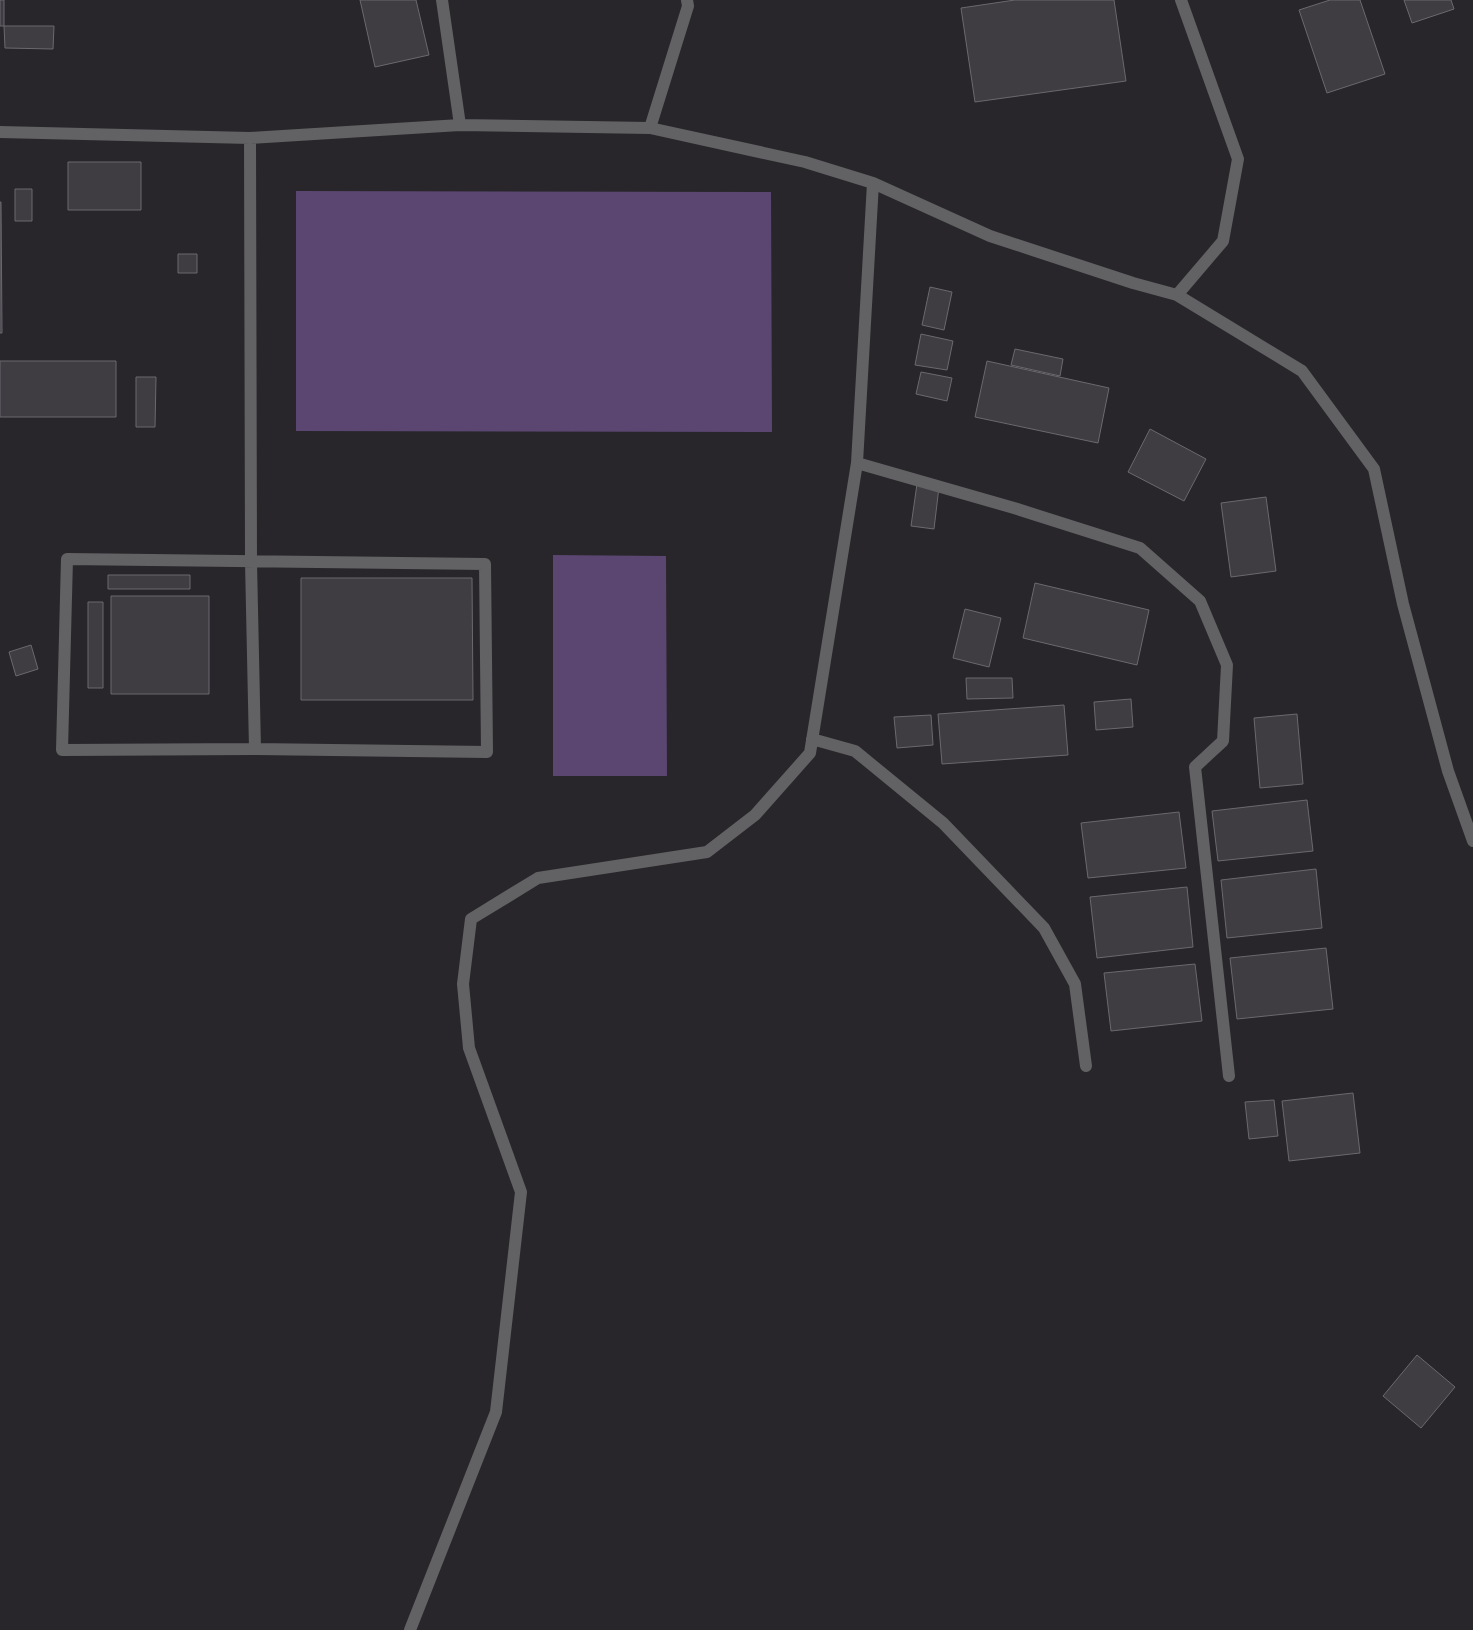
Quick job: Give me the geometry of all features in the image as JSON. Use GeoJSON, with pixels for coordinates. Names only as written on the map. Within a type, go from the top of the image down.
{"type":"FeatureCollection","features":[{"type":"Feature","properties":{"kind":"street"},"geometry":{"type":"LineString","coordinates":[[442,0],[460,125]]}},
{"type":"Feature","properties":{"kind":"street"},"geometry":{"type":"LineString","coordinates":[[650,128],[688,6],[688,0]]}},
{"type":"Feature","properties":{"kind":"street"},"geometry":{"type":"LineString","coordinates":[[1177,295],[1223,242],[1238,159],[1181,0]]}},
{"type":"Feature","properties":{"kind":"street"},"geometry":{"type":"LineString","coordinates":[[0,132],[250,138],[460,125],[650,128],[805,162],[873,182],[990,236],[1133,283],[1177,295],[1302,372],[1374,469],[1403,604],[1448,771],[1473,841]]}},
{"type":"Feature","properties":{"kind":"street"},"geometry":{"type":"LineString","coordinates":[[250,138],[251,562],[255,749]]}},
{"type":"Feature","properties":{"kind":"street"},"geometry":{"type":"LineString","coordinates":[[410,1630],[496,1412],[521,1192],[469,1048],[463,984],[472,919],[538,878],[708,852],[755,815],[810,753],[856,463],[873,182]]}},
{"type":"Feature","properties":{"kind":"street"},"geometry":{"type":"LineString","coordinates":[[856,463],[1014,508],[1140,548],[1200,601],[1227,665],[1222,741],[1195,767],[1229,1076]]}},
{"type":"Feature","properties":{"kind":"street"},"geometry":{"type":"LineString","coordinates":[[67,559],[485,564],[486,752],[255,749],[62,750],[67,559]]}},
{"type":"Feature","properties":{"kind":"street"},"geometry":{"type":"LineString","coordinates":[[812,739],[855,751],[943,823],[1044,928],[1075,984],[1086,1066]]}},
{"type":"Feature","properties":{"kind":"shaded area"},"geometry":{"type":"Polygon","coordinates":[[[296,191],[771,192],[772,432],[296,431],[296,191]]]}},
{"type":"Feature","properties":{"kind":"shaded area"},"geometry":{"type":"Polygon","coordinates":[[[553,555],[666,556],[667,776],[553,776],[553,555]]]}},
{"type":"Feature","properties":{"kind":"building"},"geometry":{"type":"Polygon","coordinates":[[[0,0],[4,0],[4,26],[0,26],[0,0]]]}},
{"type":"Feature","properties":{"kind":"building"},"geometry":{"type":"Polygon","coordinates":[[[360,0],[416,0],[429,55],[375,67],[360,0]]]}},
{"type":"Feature","properties":{"kind":"building"},"geometry":{"type":"Polygon","coordinates":[[[1015,0],[1114,0],[1126,81],[975,102],[961,8],[1015,0]]]}},
{"type":"Feature","properties":{"kind":"building"},"geometry":{"type":"Polygon","coordinates":[[[1330,0],[1360,0],[1385,74],[1327,93],[1299,10],[1330,0]]]}},
{"type":"Feature","properties":{"kind":"building"},"geometry":{"type":"Polygon","coordinates":[[[1404,0],[1451,0],[1454,9],[1412,23],[1404,0]]]}},
{"type":"Feature","properties":{"kind":"building"},"geometry":{"type":"Polygon","coordinates":[[[4,26],[54,26],[53,49],[5,48],[4,26]]]}},
{"type":"Feature","properties":{"kind":"building"},"geometry":{"type":"Polygon","coordinates":[[[68,162],[141,162],[141,210],[68,210],[68,162]]]}},
{"type":"Feature","properties":{"kind":"building"},"geometry":{"type":"Polygon","coordinates":[[[15,189],[32,189],[32,221],[15,221],[15,189]]]}},
{"type":"Feature","properties":{"kind":"building"},"geometry":{"type":"Polygon","coordinates":[[[1,202],[2,333],[0,333],[1,202]]]}},
{"type":"Feature","properties":{"kind":"building"},"geometry":{"type":"Polygon","coordinates":[[[178,254],[197,254],[197,273],[178,273],[178,254]]]}},
{"type":"Feature","properties":{"kind":"building"},"geometry":{"type":"Polygon","coordinates":[[[930,287],[952,292],[944,330],[922,325],[930,287]]]}},
{"type":"Feature","properties":{"kind":"building"},"geometry":{"type":"Polygon","coordinates":[[[921,334],[953,341],[947,370],[915,365],[921,334]]]}},
{"type":"Feature","properties":{"kind":"building"},"geometry":{"type":"Polygon","coordinates":[[[1015,349],[1063,359],[1060,376],[1011,365],[1015,349]]]}},
{"type":"Feature","properties":{"kind":"building"},"geometry":{"type":"Polygon","coordinates":[[[0,361],[116,361],[116,417],[0,417],[0,361]]]}},
{"type":"Feature","properties":{"kind":"building"},"geometry":{"type":"Polygon","coordinates":[[[987,361],[1109,388],[1098,443],[975,417],[987,361]]]}},
{"type":"Feature","properties":{"kind":"building"},"geometry":{"type":"Polygon","coordinates":[[[921,372],[952,378],[947,401],[916,394],[921,372]]]}},
{"type":"Feature","properties":{"kind":"building"},"geometry":{"type":"Polygon","coordinates":[[[136,377],[156,377],[155,427],[136,427],[136,377]]]}},
{"type":"Feature","properties":{"kind":"building"},"geometry":{"type":"Polygon","coordinates":[[[1150,429],[1206,459],[1184,501],[1128,472],[1150,429]]]}},
{"type":"Feature","properties":{"kind":"building"},"geometry":{"type":"Polygon","coordinates":[[[917,484],[939,487],[934,529],[911,526],[917,484]]]}},
{"type":"Feature","properties":{"kind":"building"},"geometry":{"type":"Polygon","coordinates":[[[1266,497],[1276,571],[1231,577],[1221,503],[1266,497]]]}},
{"type":"Feature","properties":{"kind":"building"},"geometry":{"type":"Polygon","coordinates":[[[108,575],[190,575],[190,589],[108,589],[108,575]]]}},
{"type":"Feature","properties":{"kind":"building"},"geometry":{"type":"Polygon","coordinates":[[[301,578],[472,578],[473,700],[301,700],[301,578]]]}},
{"type":"Feature","properties":{"kind":"building"},"geometry":{"type":"Polygon","coordinates":[[[1035,583],[1149,610],[1137,665],[1023,638],[1035,583]]]}},
{"type":"Feature","properties":{"kind":"building"},"geometry":{"type":"Polygon","coordinates":[[[111,596],[209,596],[209,694],[111,694],[111,596]]]}},
{"type":"Feature","properties":{"kind":"building"},"geometry":{"type":"Polygon","coordinates":[[[88,602],[103,602],[103,688],[88,688],[88,602]]]}},
{"type":"Feature","properties":{"kind":"building"},"geometry":{"type":"Polygon","coordinates":[[[965,609],[1001,618],[989,667],[953,658],[965,609]]]}},
{"type":"Feature","properties":{"kind":"building"},"geometry":{"type":"Polygon","coordinates":[[[31,645],[38,669],[16,676],[9,652],[31,645]]]}},
{"type":"Feature","properties":{"kind":"building"},"geometry":{"type":"Polygon","coordinates":[[[966,678],[1012,678],[1013,698],[967,699],[966,678]]]}},
{"type":"Feature","properties":{"kind":"building"},"geometry":{"type":"Polygon","coordinates":[[[1131,699],[1133,727],[1096,730],[1094,702],[1131,699]]]}},
{"type":"Feature","properties":{"kind":"building"},"geometry":{"type":"Polygon","coordinates":[[[1064,705],[1068,755],[942,764],[938,714],[1064,705]]]}},
{"type":"Feature","properties":{"kind":"building"},"geometry":{"type":"Polygon","coordinates":[[[1297,714],[1303,784],[1260,788],[1254,718],[1297,714]]]}},
{"type":"Feature","properties":{"kind":"building"},"geometry":{"type":"Polygon","coordinates":[[[931,715],[933,745],[897,748],[894,717],[931,715]]]}},
{"type":"Feature","properties":{"kind":"building"},"geometry":{"type":"Polygon","coordinates":[[[1307,800],[1313,851],[1218,861],[1212,811],[1307,800]]]}},
{"type":"Feature","properties":{"kind":"building"},"geometry":{"type":"Polygon","coordinates":[[[1179,812],[1186,868],[1088,878],[1081,823],[1179,812]]]}},
{"type":"Feature","properties":{"kind":"building"},"geometry":{"type":"Polygon","coordinates":[[[1316,869],[1322,928],[1227,938],[1221,880],[1316,869]]]}},
{"type":"Feature","properties":{"kind":"building"},"geometry":{"type":"Polygon","coordinates":[[[1187,887],[1193,947],[1097,958],[1090,897],[1187,887]]]}},
{"type":"Feature","properties":{"kind":"building"},"geometry":{"type":"Polygon","coordinates":[[[1326,948],[1333,1009],[1237,1019],[1230,958],[1326,948]]]}},
{"type":"Feature","properties":{"kind":"building"},"geometry":{"type":"Polygon","coordinates":[[[1195,964],[1202,1021],[1111,1031],[1104,973],[1195,964]]]}},
{"type":"Feature","properties":{"kind":"building"},"geometry":{"type":"Polygon","coordinates":[[[1353,1093],[1360,1153],[1289,1161],[1282,1101],[1353,1093]]]}},
{"type":"Feature","properties":{"kind":"building"},"geometry":{"type":"Polygon","coordinates":[[[1274,1100],[1278,1136],[1249,1139],[1245,1102],[1274,1100]]]}},
{"type":"Feature","properties":{"kind":"building"},"geometry":{"type":"Polygon","coordinates":[[[1417,1355],[1455,1387],[1421,1428],[1383,1396],[1417,1355]]]}}]}
